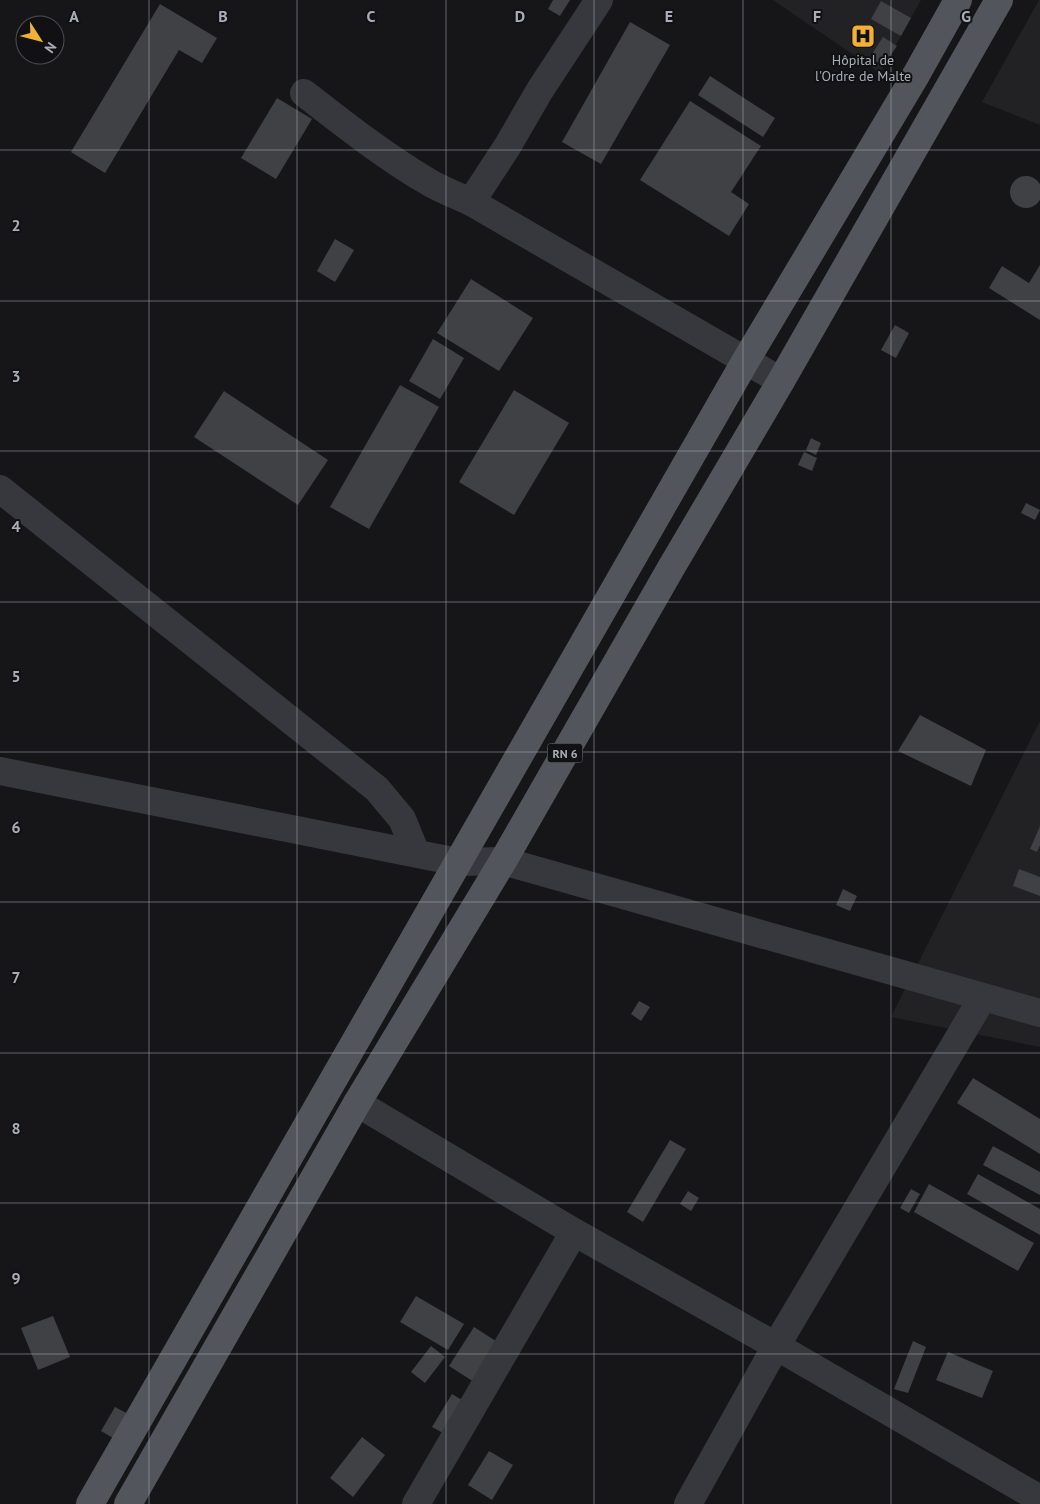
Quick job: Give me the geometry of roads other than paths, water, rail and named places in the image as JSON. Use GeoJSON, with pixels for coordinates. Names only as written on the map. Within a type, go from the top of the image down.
{"type":"FeatureCollection","features":[{"type":"Feature","properties":{"kind":"main road","name":"RN 6"},"geometry":{"type":"LineString","coordinates":[[90,1504],[746,360],[916,75],[958,0]]}},
{"type":"Feature","properties":{"kind":"main road","name":"RN 6"},"geometry":{"type":"LineString","coordinates":[[128,1504],[356,1103],[503,861],[999,0]]}},
{"type":"Feature","properties":{"kind":"street"},"geometry":{"type":"LineString","coordinates":[[471,202],[507,147],[540,90],[599,0]]}},
{"type":"Feature","properties":{"kind":"street"},"geometry":{"type":"LineString","coordinates":[[304,92],[347,127],[433,184],[471,202],[781,381]]}},
{"type":"Feature","properties":{"kind":"street"},"geometry":{"type":"LineString","coordinates":[[0,489],[377,789],[402,818],[416,853]]}},
{"type":"Feature","properties":{"kind":"street"},"geometry":{"type":"LineString","coordinates":[[0,771],[458,862],[503,861],[1040,1013]]}},
{"type":"Feature","properties":{"kind":"street"},"geometry":{"type":"LineString","coordinates":[[688,1504],[776,1346],[983,997]]}},
{"type":"Feature","properties":{"kind":"street"},"geometry":{"type":"LineString","coordinates":[[356,1103],[574,1232],[776,1346],[1040,1499]]}},
{"type":"Feature","properties":{"kind":"street"},"geometry":{"type":"LineString","coordinates":[[416,1504],[574,1232]]}},
{"type":"Feature","properties":{"kind":"place","name":"Hôpital de l'Ordre de Malte"},"geometry":{"type":"Point","coordinates":[863,36]}}]}
